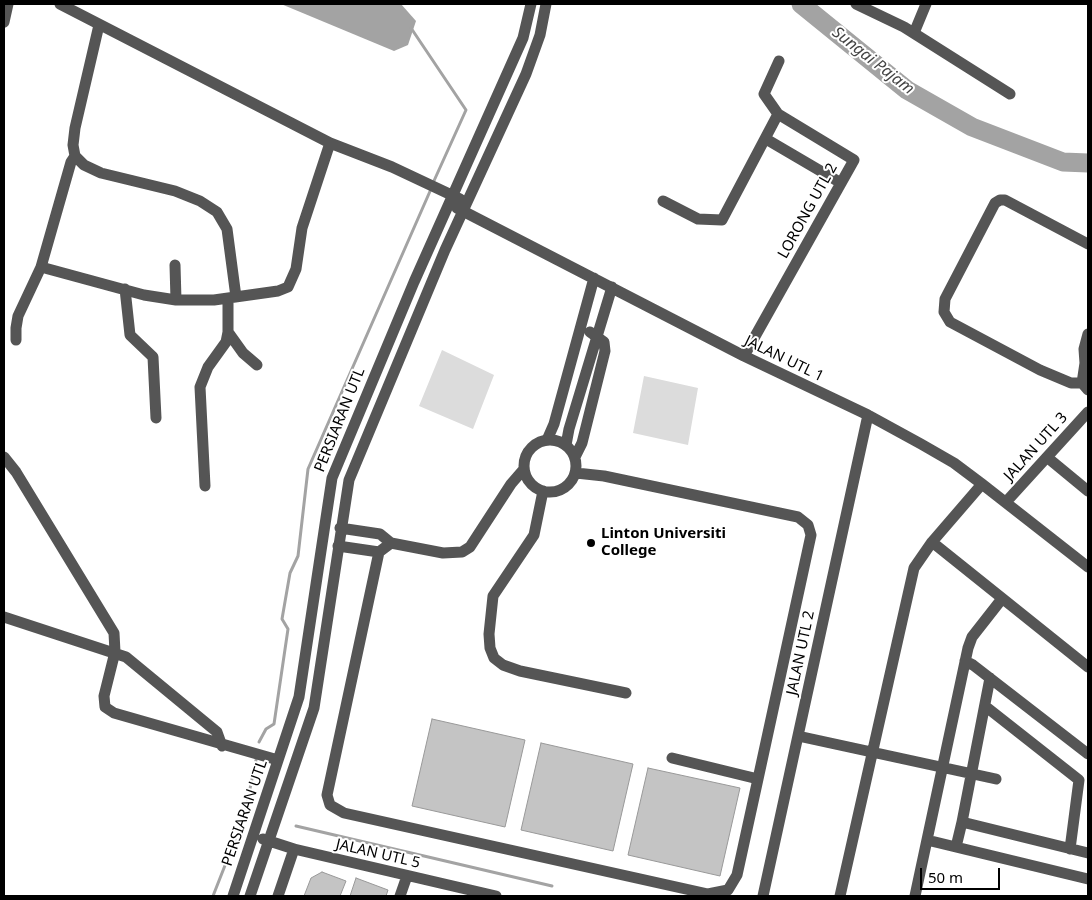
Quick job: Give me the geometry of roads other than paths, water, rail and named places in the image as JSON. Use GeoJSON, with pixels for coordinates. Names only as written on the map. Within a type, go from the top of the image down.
{"type":"FeatureCollection","features":[{"type":"Feature","properties":{"kind":"street"},"geometry":{"type":"LineString","coordinates":[[4,22],[8,4]]}},
{"type":"Feature","properties":{"kind":"street","name":"JALAN UTL 1"},"geometry":{"type":"LineString","coordinates":[[60,4],[330,143],[422,180],[442,191],[452,200],[612,288],[744,356],[868,415],[954,463],[1088,567]]}},
{"type":"Feature","properties":{"kind":"street","name":"PERSIARAN UTL"},"geometry":{"type":"LineString","coordinates":[[233,896],[299,697],[332,478],[406,300],[452,200],[522,38],[531,4]]}},
{"type":"Feature","properties":{"kind":"street","name":"PERSIARAN UTL"},"geometry":{"type":"LineString","coordinates":[[250,896],[314,708],[345,495],[353,469],[465,206],[526,74],[540,35],[546,4]]}},
{"type":"Feature","properties":{"kind":"street"},"geometry":{"type":"LineString","coordinates":[[856,4],[914,33],[1010,94]]}},
{"type":"Feature","properties":{"kind":"street"},"geometry":{"type":"LineString","coordinates":[[914,33],[926,4]]}},
{"type":"Feature","properties":{"kind":"street"},"geometry":{"type":"LineString","coordinates":[[16,340],[18,316],[41,266],[71,162],[75,156],[75,128],[99,25]]}},
{"type":"Feature","properties":{"kind":"street"},"geometry":{"type":"LineString","coordinates":[[663,201],[698,219],[722,220],[778,114],[764,94],[779,61]]}},
{"type":"Feature","properties":{"kind":"street","name":"LORONG UTL 2"},"geometry":{"type":"LineString","coordinates":[[744,356],[854,160],[778,114]]}},
{"type":"Feature","properties":{"kind":"street"},"geometry":{"type":"LineString","coordinates":[[766,139],[841,183]]}},
{"type":"Feature","properties":{"kind":"street"},"geometry":{"type":"LineString","coordinates":[[41,266],[125,289],[176,300],[214,300],[278,291],[288,287],[292,281],[302,228],[330,143]]}},
{"type":"Feature","properties":{"kind":"street"},"geometry":{"type":"LineString","coordinates":[[75,156],[84,165],[101,173],[175,191],[200,201],[217,212],[227,229],[232,297],[228,332],[226,342],[208,368],[200,387],[205,486]]}},
{"type":"Feature","properties":{"kind":"street"},"geometry":{"type":"LineString","coordinates":[[1088,244],[1005,200],[1000,200],[995,203],[945,299],[944,312],[950,322],[1040,370],[1071,383],[1085,386],[1084,349],[1088,334]]}},
{"type":"Feature","properties":{"kind":"street"},"geometry":{"type":"LineString","coordinates":[[175,265],[176,300]]}},
{"type":"Feature","properties":{"kind":"street"},"geometry":{"type":"LineString","coordinates":[[547,440],[554,424],[594,278]]}},
{"type":"Feature","properties":{"kind":"street"},"geometry":{"type":"LineString","coordinates":[[566,445],[596,335],[612,288]]}},
{"type":"Feature","properties":{"kind":"street"},"geometry":{"type":"LineString","coordinates":[[125,289],[130,335],[153,356],[156,418]]}},
{"type":"Feature","properties":{"kind":"street"},"geometry":{"type":"LineString","coordinates":[[524,469],[530,483],[543,491],[551,492],[567,486],[576,473],[575,457],[582,443],[605,351],[604,342],[596,335],[581,329]]}},
{"type":"Feature","properties":{"kind":"street"},"geometry":{"type":"LineString","coordinates":[[228,332],[242,352],[257,365]]}},
{"type":"Feature","properties":{"kind":"street","name":"JALAN UTL 3"},"geometry":{"type":"LineString","coordinates":[[1006,502],[1088,412]]}},
{"type":"Feature","properties":{"kind":"street","name":"JALAN UTL 2"},"geometry":{"type":"LineString","coordinates":[[763,896],[868,415]]}},
{"type":"Feature","properties":{"kind":"street"},"geometry":{"type":"LineString","coordinates":[[340,528],[380,534],[391,543],[443,553],[462,552],[470,547],[510,484],[524,469],[527,453],[539,442],[554,439],[566,445],[575,457]]}},
{"type":"Feature","properties":{"kind":"street"},"geometry":{"type":"LineString","coordinates":[[4,457],[16,472],[108,620],[114,633],[115,652],[104,696],[105,707],[114,714],[222,746],[278,760]]}},
{"type":"Feature","properties":{"kind":"street"},"geometry":{"type":"LineString","coordinates":[[1048,458],[1088,491]]}},
{"type":"Feature","properties":{"kind":"street"},"geometry":{"type":"LineString","coordinates":[[391,543],[379,552],[327,795],[330,805],[335,810],[708,894],[728,890],[737,875],[811,535],[808,525],[798,517],[604,476],[576,473]]}},
{"type":"Feature","properties":{"kind":"street"},"geometry":{"type":"LineString","coordinates":[[844,895],[873,752],[914,568],[932,542],[982,484]]}},
{"type":"Feature","properties":{"kind":"street"},"geometry":{"type":"LineString","coordinates":[[543,491],[534,535],[493,596],[488,634],[494,658],[503,665],[520,671],[626,693]]}},
{"type":"Feature","properties":{"kind":"street"},"geometry":{"type":"LineString","coordinates":[[932,542],[1001,600],[1088,668]]}},
{"type":"Feature","properties":{"kind":"street"},"geometry":{"type":"LineString","coordinates":[[338,546],[379,552]]}},
{"type":"Feature","properties":{"kind":"street"},"geometry":{"type":"LineString","coordinates":[[915,896],[972,636],[1001,600]]}},
{"type":"Feature","properties":{"kind":"street"},"geometry":{"type":"LineString","coordinates":[[4,617],[126,657],[217,732],[222,746]]}},
{"type":"Feature","properties":{"kind":"street"},"geometry":{"type":"LineString","coordinates":[[965,661],[990,678],[1088,754]]}},
{"type":"Feature","properties":{"kind":"street"},"geometry":{"type":"LineString","coordinates":[[956,847],[990,678]]}},
{"type":"Feature","properties":{"kind":"street"},"geometry":{"type":"LineString","coordinates":[[985,706],[1084,784],[1070,849]]}},
{"type":"Feature","properties":{"kind":"street"},"geometry":{"type":"LineString","coordinates":[[798,736],[996,779]]}},
{"type":"Feature","properties":{"kind":"street"},"geometry":{"type":"LineString","coordinates":[[672,758],[758,779]]}},
{"type":"Feature","properties":{"kind":"street"},"geometry":{"type":"LineString","coordinates":[[962,822],[1088,854]]}},
{"type":"Feature","properties":{"kind":"street","name":"JALAN UTL 5"},"geometry":{"type":"LineString","coordinates":[[254,835],[294,849],[496,896]]}},
{"type":"Feature","properties":{"kind":"street"},"geometry":{"type":"LineString","coordinates":[[927,840],[1088,879]]}},
{"type":"Feature","properties":{"kind":"street"},"geometry":{"type":"LineString","coordinates":[[278,896],[294,849]]}},
{"type":"Feature","properties":{"kind":"street"},"geometry":{"type":"LineString","coordinates":[[400,896],[407,876]]}},
{"type":"Feature","properties":{"kind":"waterway","name":"Sungai Pajam"},"geometry":{"type":"LineString","coordinates":[[801,4],[907,90],[972,127],[1063,162],[1088,163]]}},
{"type":"Feature","properties":{"kind":"waterway"},"geometry":{"type":"LineString","coordinates":[[411,28],[466,110],[433,183]]}},
{"type":"Feature","properties":{"kind":"waterway"},"geometry":{"type":"LineString","coordinates":[[259,742],[266,729],[274,724],[288,629],[282,619],[290,573],[298,556],[308,469],[431,189]]}},
{"type":"Feature","properties":{"kind":"waterway"},"geometry":{"type":"LineString","coordinates":[[213,896],[244,817],[256,760]]}},
{"type":"Feature","properties":{"kind":"waterway"},"geometry":{"type":"LineString","coordinates":[[296,826],[552,886]]}},
{"type":"Feature","properties":{"kind":"place","name":"Linton Universiti College"},"geometry":{"type":"Point","coordinates":[591,543]}}]}
